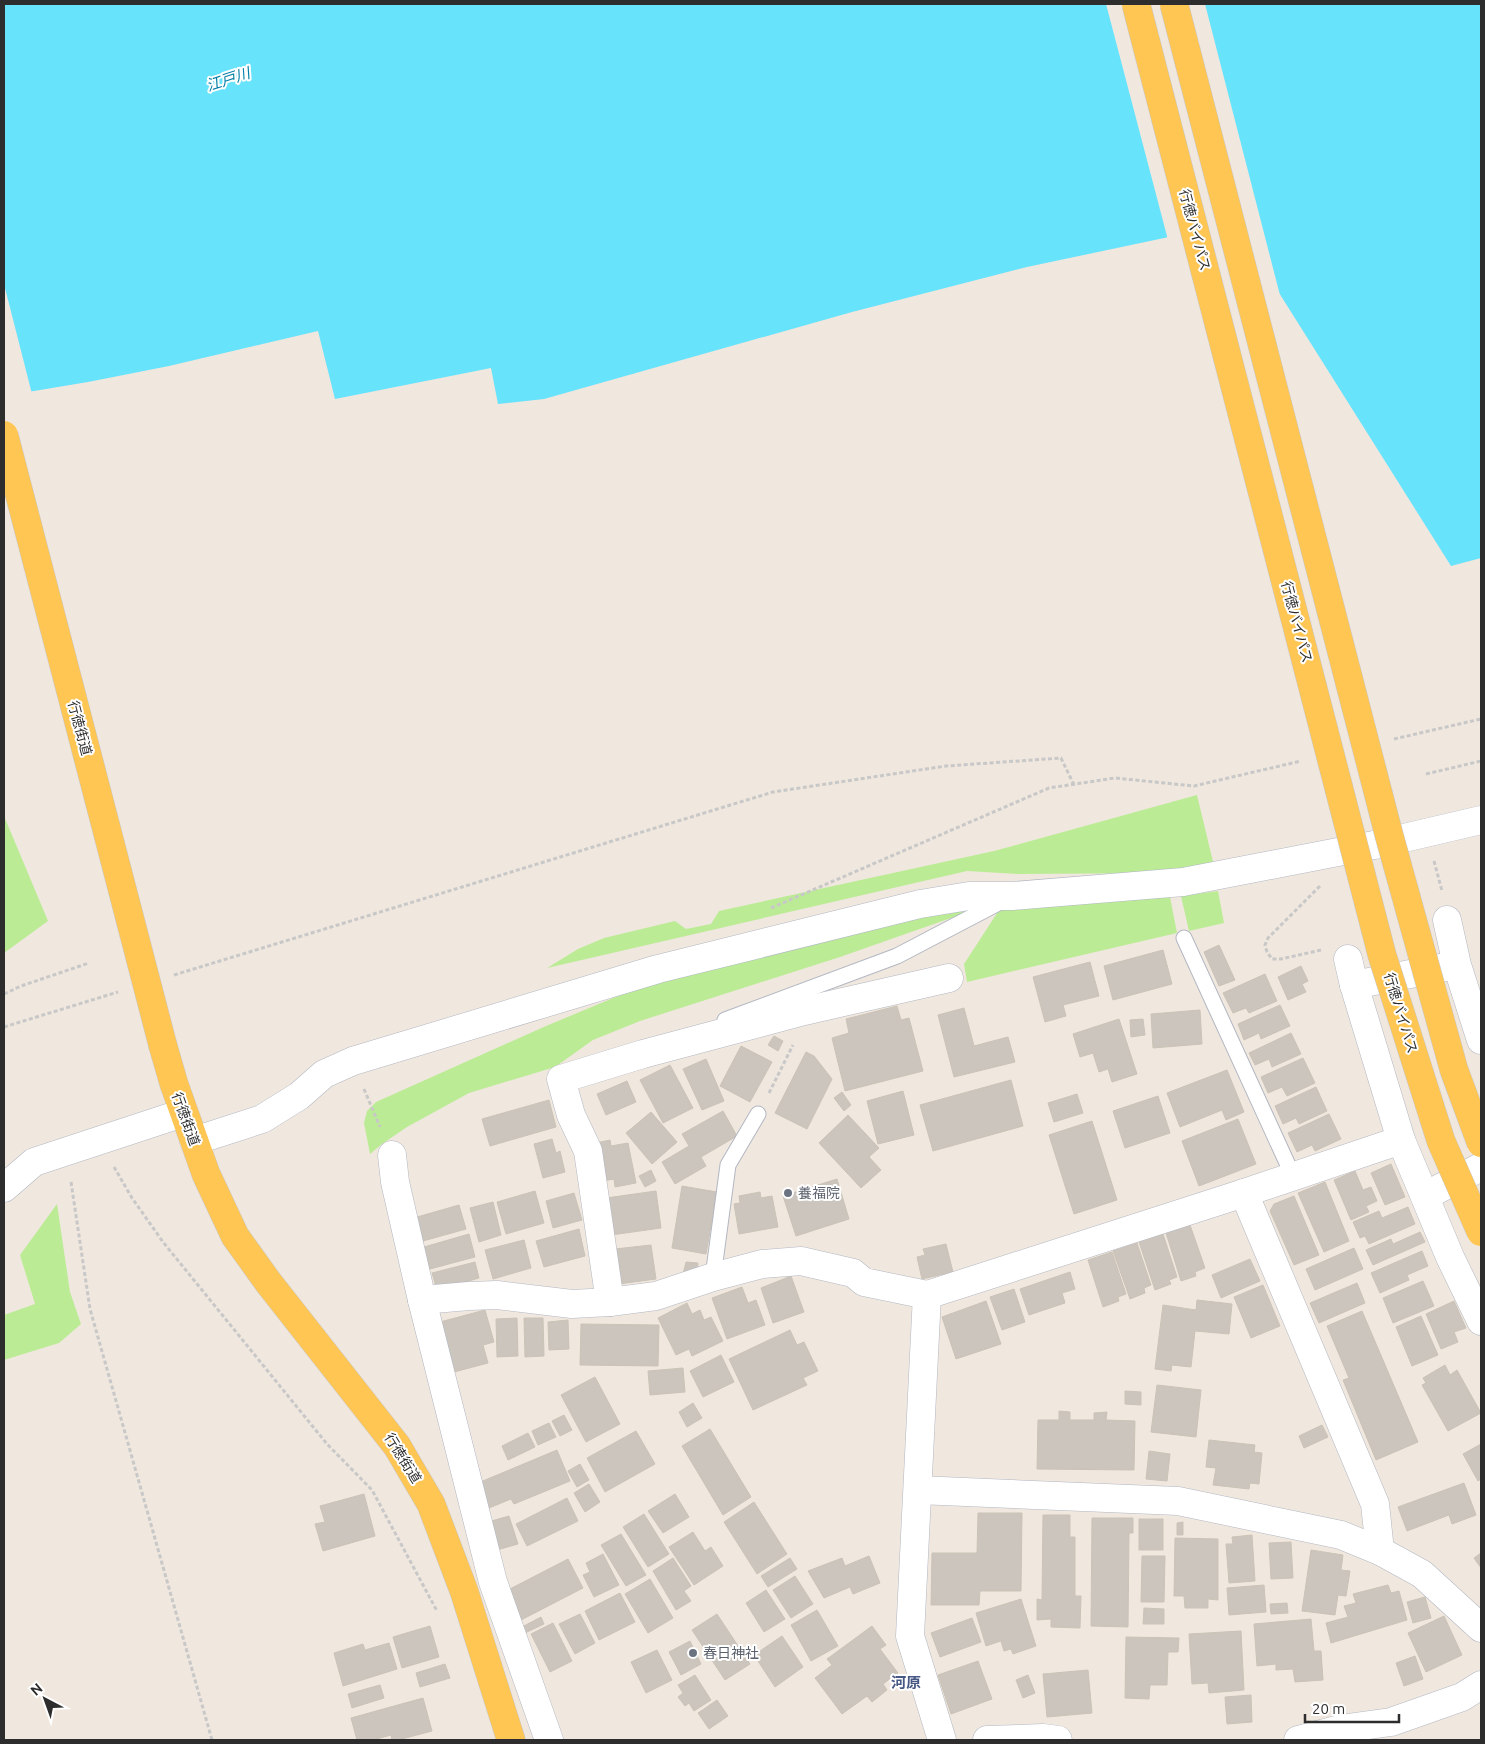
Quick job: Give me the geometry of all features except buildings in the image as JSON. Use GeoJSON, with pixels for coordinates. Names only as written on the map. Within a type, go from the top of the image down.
{"type":"FeatureCollection","features":[{"type":"Feature","properties":{"kind":"main road","name":"行徳バイパス"},"geometry":{"type":"LineString","coordinates":[[1136,4],[1382,955],[1441,1141],[1481,1232]]}},
{"type":"Feature","properties":{"kind":"main road"},"geometry":{"type":"LineString","coordinates":[[1174,4],[1391,845],[1454,1070],[1481,1143]]}},
{"type":"Feature","properties":{"kind":"main road","name":"行徳街道"},"geometry":{"type":"LineString","coordinates":[[4,435],[163,1046],[183,1113],[206,1174],[235,1236],[268,1282],[397,1446],[431,1504],[464,1591],[511,1740]]}},
{"type":"Feature","properties":{"kind":"street"},"geometry":{"type":"LineString","coordinates":[[194,1141],[262,1119],[299,1096],[324,1074],[353,1061],[644,973],[698,959],[920,904],[969,896],[1012,896],[1183,882],[1374,845],[1481,820]]}},
{"type":"Feature","properties":{"kind":"street"},"geometry":{"type":"LineString","coordinates":[[1447,920],[1457,965],[1481,1040]]}},
{"type":"Feature","properties":{"kind":"street"},"geometry":{"type":"LineString","coordinates":[[1457,965],[1343,964],[1401,1140],[1450,1258],[1481,1321]]}},
{"type":"Feature","properties":{"kind":"street"},"geometry":{"type":"LineString","coordinates":[[610,1302],[588,1151],[571,1115],[562,1080],[675,1045],[804,1011],[949,978]]}},
{"type":"Feature","properties":{"kind":"street"},"geometry":{"type":"LineString","coordinates":[[4,1188],[34,1162],[183,1113]]}},
{"type":"Feature","properties":{"kind":"street"},"geometry":{"type":"LineString","coordinates":[[422,1300],[497,1295],[572,1304],[610,1302],[656,1296],[713,1277],[762,1264],[801,1261],[853,1273],[864,1282],[927,1295],[1244,1193],[1401,1140]]}},
{"type":"Feature","properties":{"kind":"street"},"geometry":{"type":"LineString","coordinates":[[392,1155],[395,1182],[422,1300],[493,1582],[547,1735],[519,1740]]}},
{"type":"Feature","properties":{"kind":"street"},"geometry":{"type":"LineString","coordinates":[[1425,1196],[1481,1167]]}},
{"type":"Feature","properties":{"kind":"street"},"geometry":{"type":"LineString","coordinates":[[1244,1193],[1375,1504],[1380,1550]]}},
{"type":"Feature","properties":{"kind":"street"},"geometry":{"type":"LineString","coordinates":[[927,1295],[910,1636],[942,1740]]}},
{"type":"Feature","properties":{"kind":"street"},"geometry":{"type":"LineString","coordinates":[[918,1490],[1178,1500],[1341,1535],[1380,1550],[1422,1574],[1481,1628]]}},
{"type":"Feature","properties":{"kind":"street"},"geometry":{"type":"LineString","coordinates":[[1298,1740],[1340,1729],[1392,1722],[1462,1697],[1481,1685]]}},
{"type":"Feature","properties":{"kind":"street"},"geometry":{"type":"LineString","coordinates":[[999,1740],[1043,1738],[1058,1740]]}},
{"type":"Feature","properties":{"kind":"lane"},"geometry":{"type":"LineString","coordinates":[[675,1045],[725,1020],[897,956],[1012,896]]}},
{"type":"Feature","properties":{"kind":"lane"},"geometry":{"type":"LineString","coordinates":[[1184,938],[1293,1176]]}},
{"type":"Feature","properties":{"kind":"lane"},"geometry":{"type":"LineString","coordinates":[[713,1277],[728,1165],[758,1114]]}},
{"type":"Feature","properties":{"kind":"path"},"geometry":{"type":"LineString","coordinates":[[1386,741],[1481,719]]}},
{"type":"Feature","properties":{"kind":"path"},"geometry":{"type":"LineString","coordinates":[[165,977],[773,792],[946,766],[1061,758],[1074,785]]}},
{"type":"Feature","properties":{"kind":"path"},"geometry":{"type":"LineString","coordinates":[[770,909],[1049,788],[1115,778],[1194,786],[1309,759]]}},
{"type":"Feature","properties":{"kind":"path"},"geometry":{"type":"LineString","coordinates":[[1426,774],[1481,760]]}},
{"type":"Feature","properties":{"kind":"path"},"geometry":{"type":"LineString","coordinates":[[1326,880],[1268,938],[1265,946],[1272,959],[1343,964]]}},
{"type":"Feature","properties":{"kind":"path"},"geometry":{"type":"LineString","coordinates":[[4,994],[21,986],[89,963]]}},
{"type":"Feature","properties":{"kind":"path"},"geometry":{"type":"LineString","coordinates":[[4,1027],[127,989]]}},
{"type":"Feature","properties":{"kind":"path"},"geometry":{"type":"LineString","coordinates":[[758,1114],[799,1033],[804,1011]]}},
{"type":"Feature","properties":{"kind":"path"},"geometry":{"type":"LineString","coordinates":[[353,1061],[392,1155]]}},
{"type":"Feature","properties":{"kind":"path"},"geometry":{"type":"LineString","coordinates":[[99,1140],[132,1198],[163,1242],[327,1444],[372,1490],[441,1618]]}},
{"type":"Feature","properties":{"kind":"path"},"geometry":{"type":"LineString","coordinates":[[66,1151],[90,1309],[212,1740]]}},
{"type":"Feature","properties":{"kind":"green space"},"geometry":{"type":"Polygon","coordinates":[[[1197,795],[1214,866],[1165,873],[1018,874],[967,871],[547,968],[578,949],[604,938],[675,921],[686,929],[711,924],[719,911],[994,851],[1197,795]]]}},
{"type":"Feature","properties":{"kind":"green space"},"geometry":{"type":"Polygon","coordinates":[[[4,816],[48,921],[4,953],[4,816]]]}},
{"type":"Feature","properties":{"kind":"green space"},"geometry":{"type":"Polygon","coordinates":[[[1218,891],[1224,923],[1189,931],[1181,896],[1218,891]]]}},
{"type":"Feature","properties":{"kind":"green space"},"geometry":{"type":"Polygon","coordinates":[[[1170,897],[1177,933],[967,982],[964,964],[1001,907],[1170,897]]]}},
{"type":"Feature","properties":{"kind":"green space"},"geometry":{"type":"Polygon","coordinates":[[[971,911],[840,957],[640,1021],[593,1040],[555,1067],[469,1093],[407,1127],[370,1154],[364,1123],[367,1111],[376,1102],[546,1026],[630,991],[683,975],[859,932],[941,913],[971,911]]]}},
{"type":"Feature","properties":{"kind":"green space"},"geometry":{"type":"Polygon","coordinates":[[[57,1204],[70,1292],[81,1324],[59,1343],[4,1360],[4,1315],[35,1304],[20,1255],[57,1204]]]}},
{"type":"Feature","properties":{"kind":"water","name":"江戸川"},"geometry":{"type":"Polygon","coordinates":[[[4,4],[1481,4],[1481,558],[1451,566],[1235,223],[1027,267],[852,312],[544,399],[498,404],[491,368],[335,399],[318,331],[169,366],[4,396],[4,4]]]}},
{"type":"Feature","properties":{"kind":"pier"},"geometry":{"type":"Polygon","coordinates":[[[1106,4],[1205,4],[1282,303],[1234,226],[1168,240],[1106,4]]]}},
{"type":"Feature","properties":{"kind":"pier"},"geometry":{"type":"Polygon","coordinates":[[[4,284],[32,394],[4,398],[4,284]]]}},
{"type":"Feature","properties":{"kind":"place","name":"養福院"},"geometry":{"type":"Point","coordinates":[788,1193]}},
{"type":"Feature","properties":{"kind":"place","name":"春日神社"},"geometry":{"type":"Point","coordinates":[693,1653]}},
{"type":"Feature","properties":{"kind":"district","name":"河原"},"geometry":{"type":"Point","coordinates":[906,1682]}}]}
